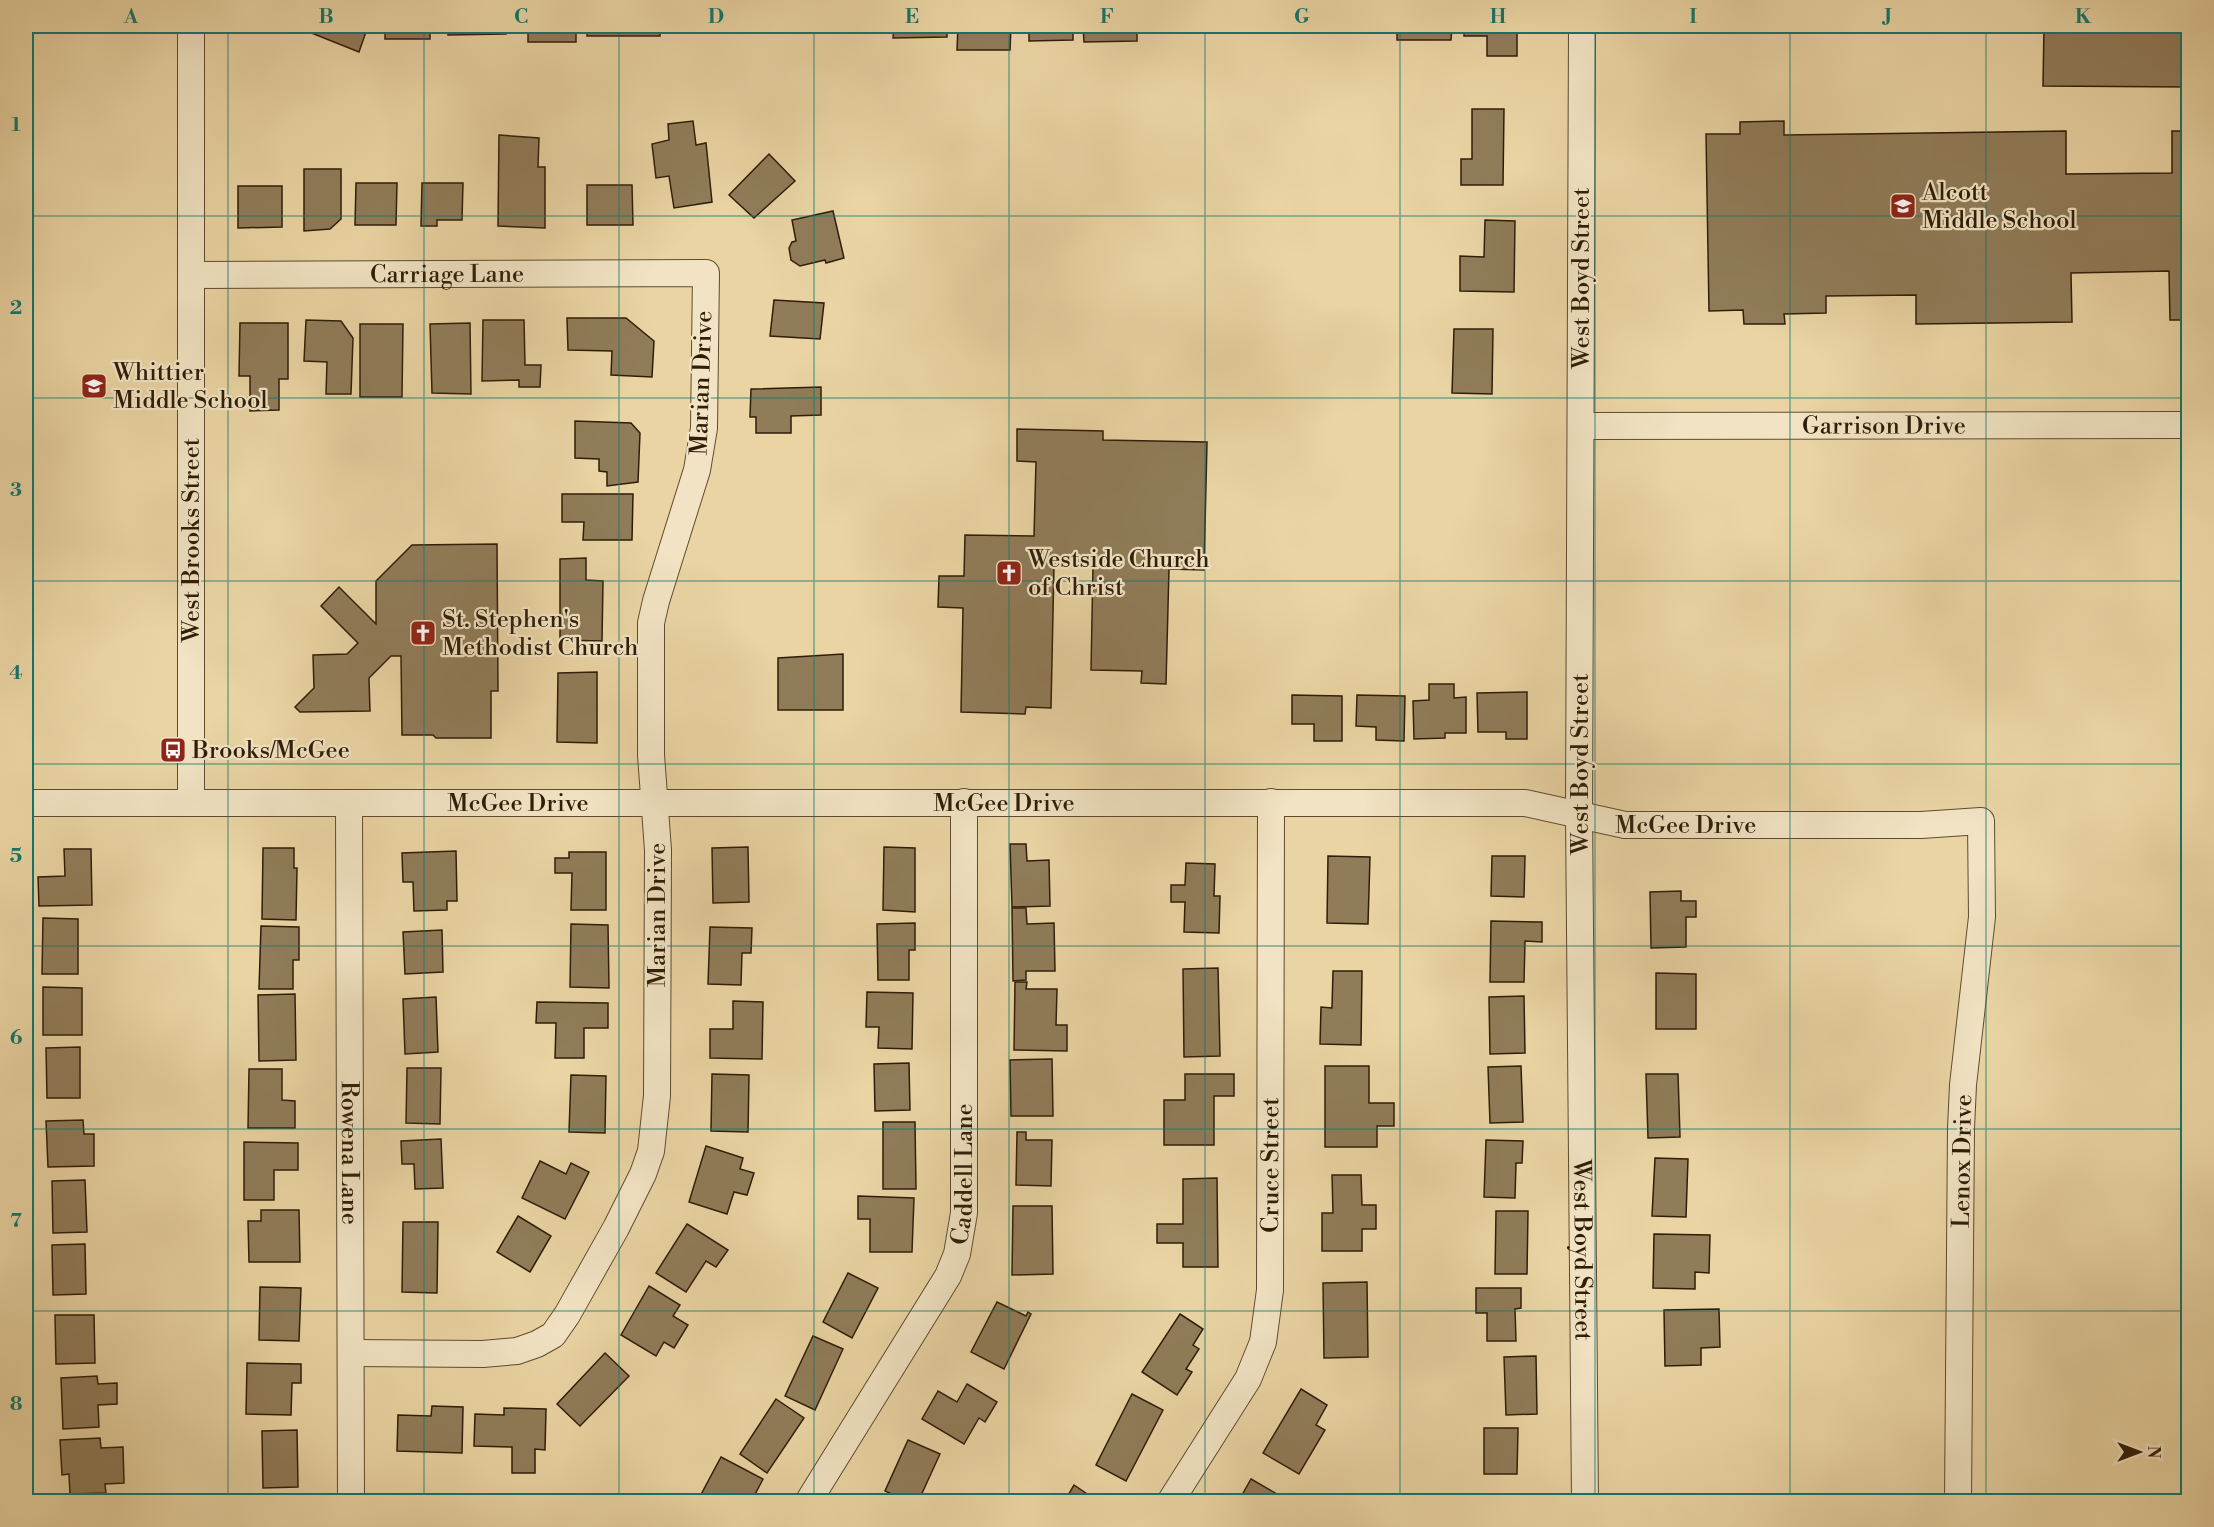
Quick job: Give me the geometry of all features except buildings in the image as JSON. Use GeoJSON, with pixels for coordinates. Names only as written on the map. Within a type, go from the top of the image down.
{"type":"FeatureCollection","features":[{"type":"Feature","properties":{"kind":"street","name":"West Brooks Street"},"geometry":{"type":"LineString","coordinates":[[191,26],[191,803]]}},
{"type":"Feature","properties":{"kind":"street","name":"West Boyd Street"},"geometry":{"type":"LineString","coordinates":[[1582,26],[1580,814],[1585,1502]]}},
{"type":"Feature","properties":{"kind":"street","name":"Carriage Lane"},"geometry":{"type":"LineString","coordinates":[[190,275],[706,273]]}},
{"type":"Feature","properties":{"kind":"street","name":"Marian Drive"},"geometry":{"type":"LineString","coordinates":[[352,1353],[483,1354],[517,1351],[553,1335],[567,1315],[616,1228],[643,1174],[651,1151],[657,1096],[658,850],[650,711],[651,623],[691,491],[701,449],[704,428],[706,273]]}},
{"type":"Feature","properties":{"kind":"street","name":"Garrison Drive"},"geometry":{"type":"LineString","coordinates":[[1581,426],[2188,424]]}},
{"type":"Feature","properties":{"kind":"street","name":"Caddell Lane"},"geometry":{"type":"LineString","coordinates":[[808,1502],[948,1276],[962,1234],[964,1176],[963,802]]}},
{"type":"Feature","properties":{"kind":"street","name":"Cruce Street"},"geometry":{"type":"LineString","coordinates":[[1170,1502],[1248,1379],[1263,1342],[1267,1320],[1270,1290],[1271,802]]}},
{"type":"Feature","properties":{"kind":"street","name":"McGee Drive"},"geometry":{"type":"LineString","coordinates":[[26,803],[1525,803],[1625,825],[1921,825],[1981,821]]}},
{"type":"Feature","properties":{"kind":"street","name":"Rowena Lane"},"geometry":{"type":"LineString","coordinates":[[349,803],[351,1502]]}},
{"type":"Feature","properties":{"kind":"street","name":"Lenox Drive"},"geometry":{"type":"LineString","coordinates":[[1958,1502],[1961,1128],[1963,1085],[1982,917],[1981,821]]}},
{"type":"Feature","properties":{"kind":"place","name":"Alcott Middle School"},"geometry":{"type":"Point","coordinates":[1903,206]}},
{"type":"Feature","properties":{"kind":"place","name":"Whittier Middle School"},"geometry":{"type":"Point","coordinates":[94,386]}},
{"type":"Feature","properties":{"kind":"place","name":"Westside Church of Christ"},"geometry":{"type":"Point","coordinates":[1009,573]}},
{"type":"Feature","properties":{"kind":"place","name":"St. Stephen's Methodist Church"},"geometry":{"type":"Point","coordinates":[423,633]}},
{"type":"Feature","properties":{"kind":"place","name":"Brooks/McGee"},"geometry":{"type":"Point","coordinates":[173,750]}}]}
